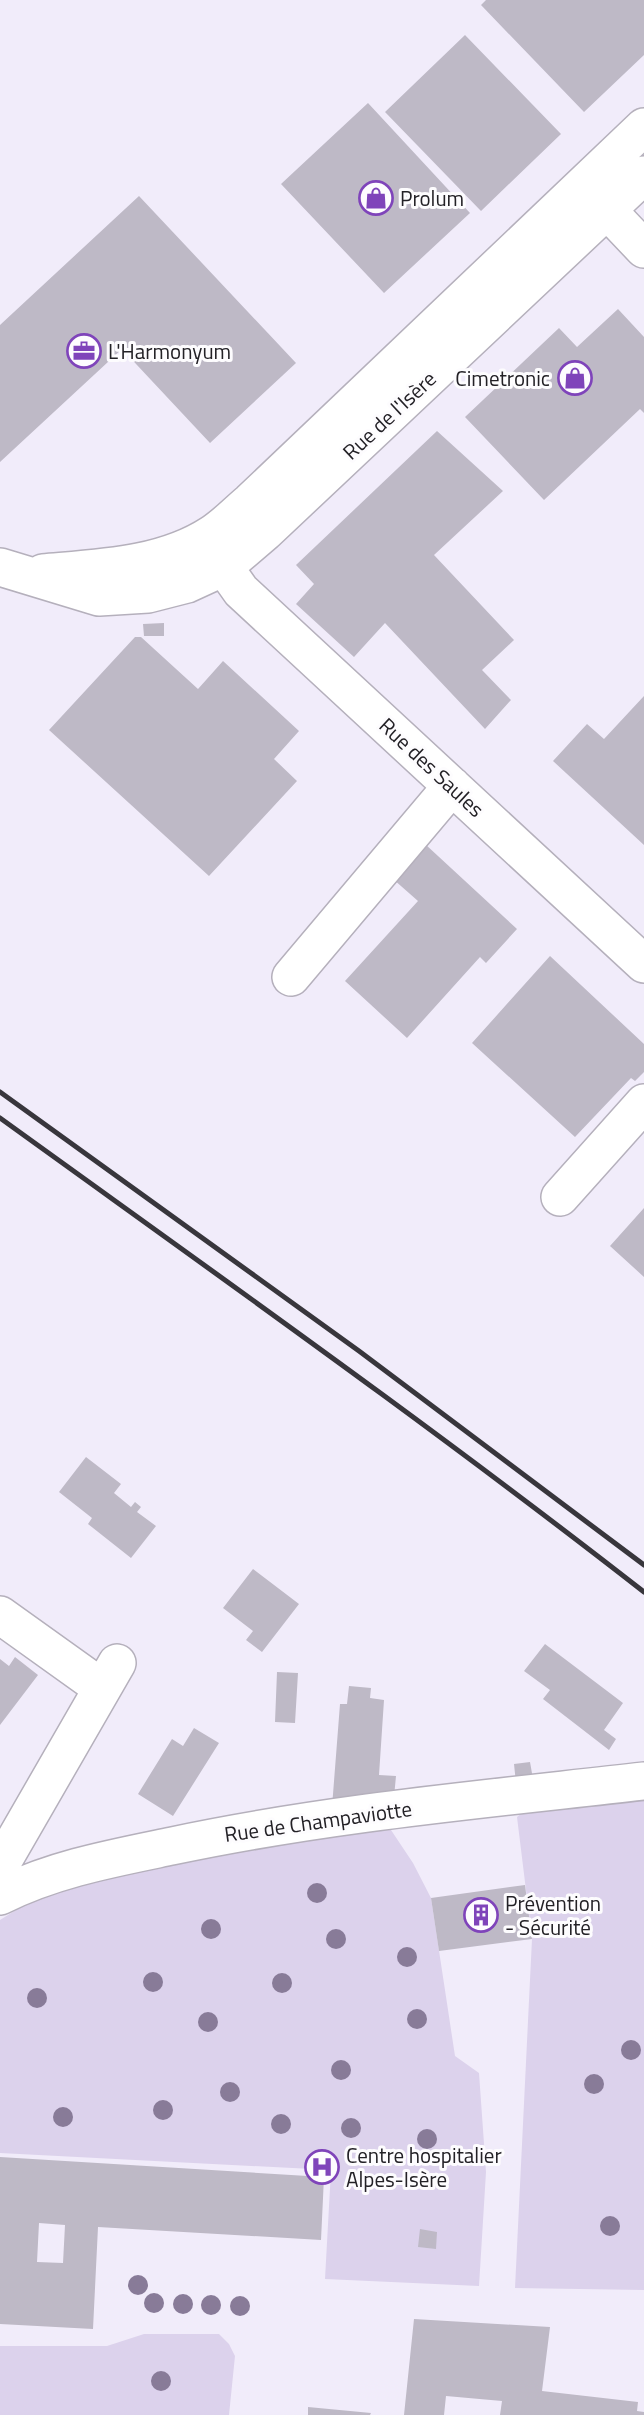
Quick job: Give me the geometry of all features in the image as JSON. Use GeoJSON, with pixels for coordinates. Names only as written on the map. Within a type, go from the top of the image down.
{"type":"FeatureCollection","features":[{"type":"Feature","properties":{"kind":"street","name":"Rue de l'Isère"},"geometry":{"type":"LineString","coordinates":[[13,571],[113,567],[172,553],[212,534],[644,127]]}},
{"type":"Feature","properties":{"kind":"street","name":"Rue de l'Isère"},"geometry":{"type":"LineString","coordinates":[[13,571],[99,597],[148,594],[187,584],[224,567],[265,532],[644,175]]}},
{"type":"Feature","properties":{"kind":"street"},"geometry":{"type":"LineString","coordinates":[[607,210],[644,249]]}},
{"type":"Feature","properties":{"kind":"street"},"geometry":{"type":"LineString","coordinates":[[224,567],[232,517]]}},
{"type":"Feature","properties":{"kind":"street","name":"Rue des Saules"},"geometry":{"type":"LineString","coordinates":[[224,567],[241,591],[644,964]]}},
{"type":"Feature","properties":{"kind":"street"},"geometry":{"type":"LineString","coordinates":[[291,977],[452,786]]}},
{"type":"Feature","properties":{"kind":"street"},"geometry":{"type":"LineString","coordinates":[[560,1196],[644,1103]]}},
{"type":"Feature","properties":{"kind":"street"},"geometry":{"type":"LineString","coordinates":[[0,1615],[109,1676],[0,1866]]}},
{"type":"Feature","properties":{"kind":"street","name":"Rue de Champaviotte"},"geometry":{"type":"LineString","coordinates":[[0,1896],[28,1882],[102,1860],[226,1834],[351,1814],[644,1781]]}},
{"type":"Feature","properties":{"kind":"shaded area"},"geometry":{"type":"Polygon","coordinates":[[[644,1794],[644,2290],[515,2288],[532,1939],[517,1817],[529,1807],[644,1794]]]}},
{"type":"Feature","properties":{"kind":"shaded area"},"geometry":{"type":"Polygon","coordinates":[[[389,1827],[413,1863],[431,1898],[455,2056],[479,2073],[486,2172],[479,2286],[325,2279],[331,2170],[0,2153],[0,1920],[32,1900],[93,1878],[168,1862],[389,1827]]]}},
{"type":"Feature","properties":{"kind":"shaded area"},"geometry":{"type":"Polygon","coordinates":[[[144,2334],[219,2334],[229,2344],[235,2356],[229,2415],[0,2415],[0,2346],[107,2346],[144,2334]]]}},
{"type":"Feature","properties":{"kind":"building"},"geometry":{"type":"Polygon","coordinates":[[[486,0],[644,0],[644,55],[584,112],[481,5],[486,0]]]}},
{"type":"Feature","properties":{"kind":"building"},"geometry":{"type":"Polygon","coordinates":[[[465,35],[561,134],[481,211],[385,112],[465,35]]]}},
{"type":"Feature","properties":{"kind":"building","name":"Prolum"},"geometry":{"type":"Polygon","coordinates":[[[368,103],[470,213],[384,293],[281,184],[368,103]]]}},
{"type":"Feature","properties":{"kind":"building"},"geometry":{"type":"Polygon","coordinates":[[[139,196],[296,363],[210,443],[122,349],[0,462],[0,325],[139,196]]]}},
{"type":"Feature","properties":{"kind":"building","name":"Cimetronic"},"geometry":{"type":"Polygon","coordinates":[[[618,309],[644,337],[644,413],[640,409],[544,500],[465,417],[559,328],[577,347],[618,309]]]}},
{"type":"Feature","properties":{"kind":"building"},"geometry":{"type":"Polygon","coordinates":[[[437,431],[503,491],[434,555],[514,640],[482,670],[511,700],[485,729],[385,623],[354,657],[296,604],[314,584],[296,565],[437,431]]]}},
{"type":"Feature","properties":{"kind":"building"},"geometry":{"type":"Polygon","coordinates":[[[164,623],[164,636],[144,636],[143,624],[164,623]]]}},
{"type":"Feature","properties":{"kind":"building"},"geometry":{"type":"Polygon","coordinates":[[[135,637],[141,637],[198,689],[223,661],[299,731],[274,759],[297,781],[209,876],[49,730],[135,637]]]}},
{"type":"Feature","properties":{"kind":"building"},"geometry":{"type":"Polygon","coordinates":[[[644,696],[644,845],[553,761],[587,724],[604,739],[644,696]]]}},
{"type":"Feature","properties":{"kind":"building"},"geometry":{"type":"Polygon","coordinates":[[[425,844],[517,929],[486,963],[480,957],[407,1038],[345,981],[418,901],[393,879],[425,844]]]}},
{"type":"Feature","properties":{"kind":"building"},"geometry":{"type":"Polygon","coordinates":[[[550,956],[644,1044],[644,1072],[635,1081],[631,1078],[575,1137],[472,1043],[550,956]]]}},
{"type":"Feature","properties":{"kind":"building"},"geometry":{"type":"Polygon","coordinates":[[[644,1208],[644,1277],[610,1246],[644,1208]]]}},
{"type":"Feature","properties":{"kind":"building"},"geometry":{"type":"Polygon","coordinates":[[[86,1457],[121,1484],[114,1493],[131,1507],[135,1502],[141,1507],[137,1512],[156,1526],[131,1558],[88,1524],[92,1518],[59,1492],[86,1457]]]}},
{"type":"Feature","properties":{"kind":"building"},"geometry":{"type":"Polygon","coordinates":[[[253,1569],[299,1604],[262,1652],[246,1640],[253,1631],[223,1608],[253,1569]]]}},
{"type":"Feature","properties":{"kind":"building"},"geometry":{"type":"Polygon","coordinates":[[[545,1644],[623,1703],[604,1730],[616,1739],[609,1750],[543,1699],[550,1690],[524,1671],[545,1644]]]}},
{"type":"Feature","properties":{"kind":"building"},"geometry":{"type":"Polygon","coordinates":[[[15,1657],[38,1675],[0,1725],[0,1659],[9,1666],[15,1657]]]}},
{"type":"Feature","properties":{"kind":"building"},"geometry":{"type":"Polygon","coordinates":[[[277,1672],[298,1673],[295,1723],[275,1722],[277,1672]]]}},
{"type":"Feature","properties":{"kind":"building"},"geometry":{"type":"Polygon","coordinates":[[[349,1686],[371,1688],[370,1698],[384,1700],[379,1775],[396,1776],[394,1797],[332,1807],[340,1704],[347,1704],[349,1686]]]}},
{"type":"Feature","properties":{"kind":"building"},"geometry":{"type":"Polygon","coordinates":[[[194,1728],[219,1743],[173,1816],[138,1794],[172,1739],[183,1746],[194,1728]]]}},
{"type":"Feature","properties":{"kind":"building"},"geometry":{"type":"Polygon","coordinates":[[[530,1762],[533,1779],[516,1783],[514,1764],[530,1762]]]}},
{"type":"Feature","properties":{"kind":"building","name":"Prévention - Sécurité"},"geometry":{"type":"Polygon","coordinates":[[[525,1885],[532,1939],[439,1951],[431,1898],[525,1885]]]}},
{"type":"Feature","properties":{"kind":"building"},"geometry":{"type":"Polygon","coordinates":[[[0,2157],[324,2177],[321,2240],[98,2227],[93,2329],[0,2324],[0,2157]],[[39,2223],[37,2262],[63,2263],[65,2225],[39,2223]]]}},
{"type":"Feature","properties":{"kind":"building"},"geometry":{"type":"Polygon","coordinates":[[[420,2229],[437,2232],[436,2249],[418,2247],[420,2229]]]}},
{"type":"Feature","properties":{"kind":"building"},"geometry":{"type":"Polygon","coordinates":[[[414,2319],[550,2327],[542,2391],[638,2402],[637,2411],[644,2412],[644,2415],[500,2415],[502,2401],[446,2396],[444,2415],[404,2415],[414,2319]]]}},
{"type":"Feature","properties":{"kind":"building"},"geometry":{"type":"Polygon","coordinates":[[[308,2407],[371,2413],[308,2415],[308,2407]]]}},
{"type":"Feature","properties":{"kind":"railway"},"geometry":{"type":"LineString","coordinates":[[0,1092],[359,1351],[644,1565]]}},
{"type":"Feature","properties":{"kind":"railway"},"geometry":{"type":"LineString","coordinates":[[0,1118],[405,1411],[644,1592]]}},
{"type":"Feature","properties":{"kind":"place","name":"Prolum"},"geometry":{"type":"Point","coordinates":[376,198]}},
{"type":"Feature","properties":{"kind":"place","name":"L'Harmonyum"},"geometry":{"type":"Point","coordinates":[84,351]}},
{"type":"Feature","properties":{"kind":"place","name":"Cimetronic"},"geometry":{"type":"Point","coordinates":[575,378]}},
{"type":"Feature","properties":{"kind":"place","name":"Prévention - Sécurité"},"geometry":{"type":"Point","coordinates":[481,1915]}},
{"type":"Feature","properties":{"kind":"place","name":"Centre hospitalier Alpes-Isère"},"geometry":{"type":"Point","coordinates":[322,2167]}}]}
